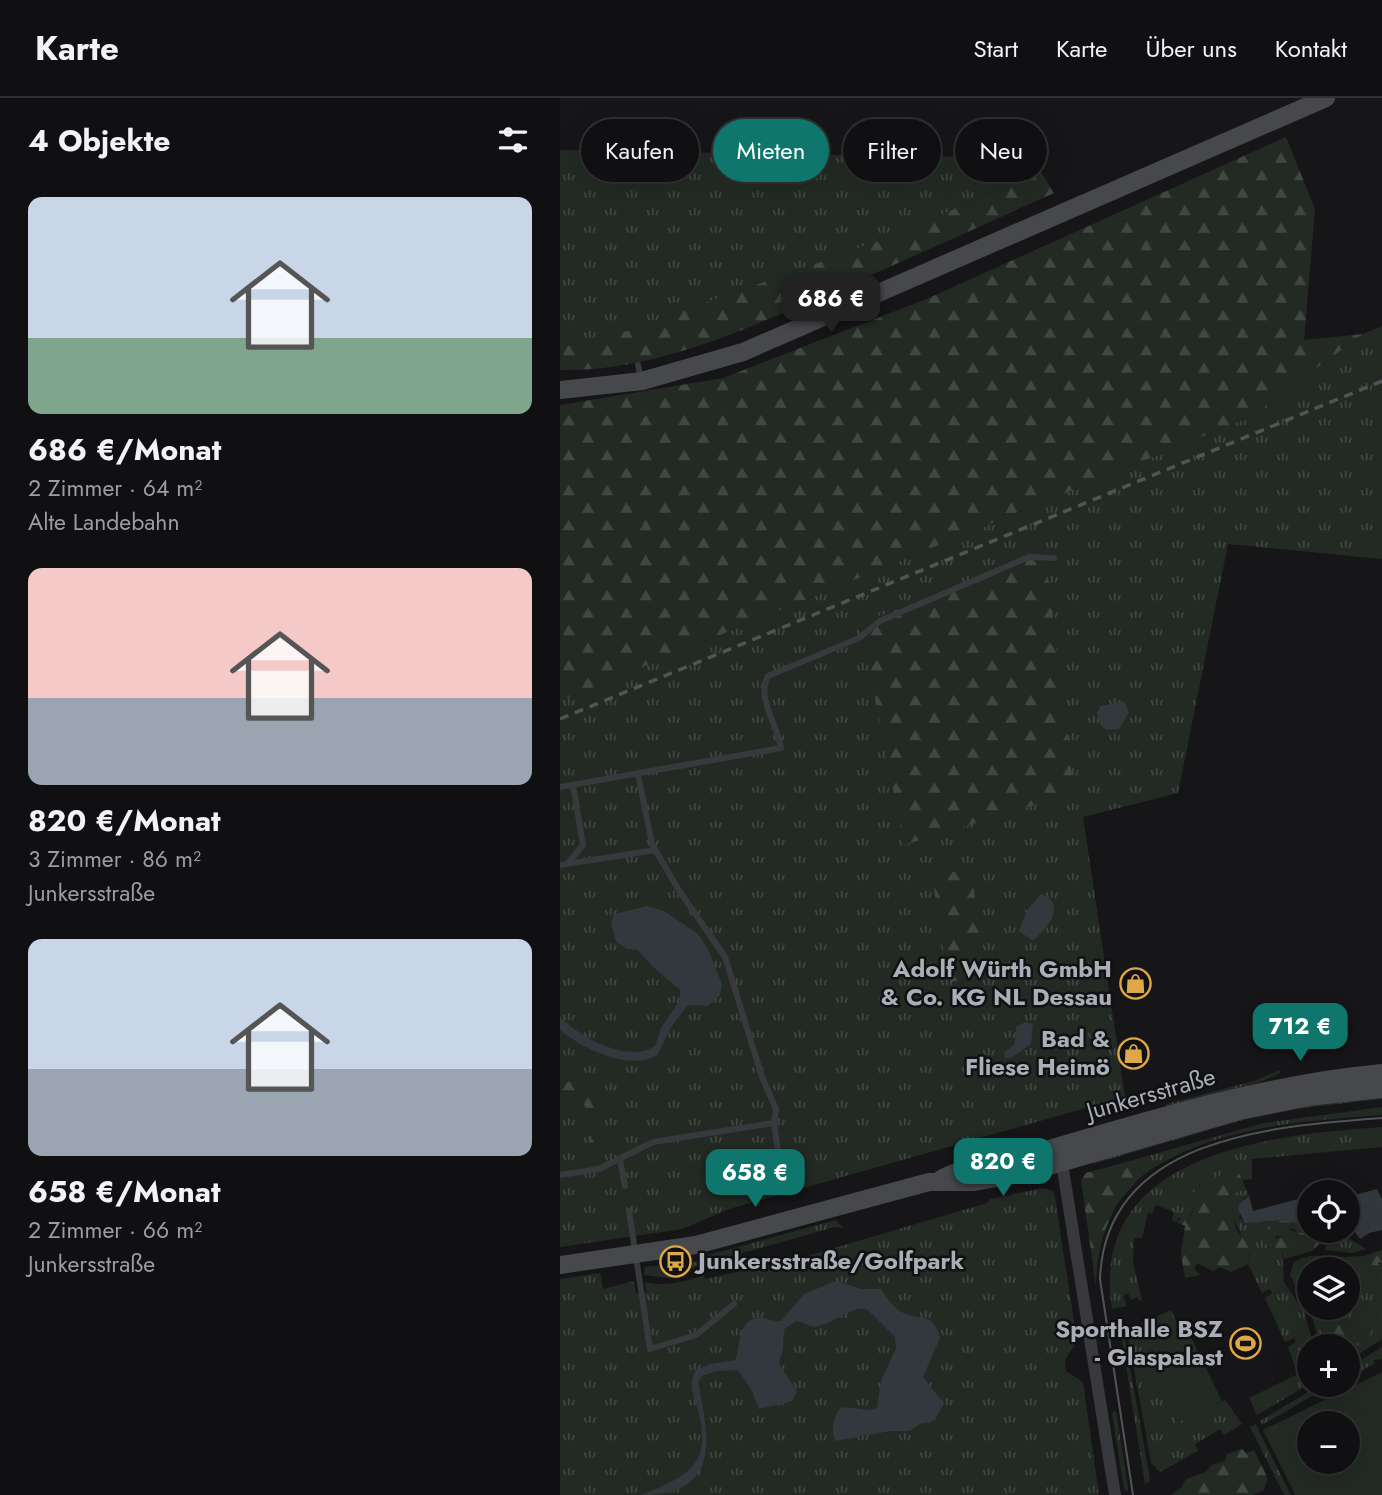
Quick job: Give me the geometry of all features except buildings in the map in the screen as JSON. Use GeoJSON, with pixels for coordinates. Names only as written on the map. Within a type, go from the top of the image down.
{"type":"FeatureCollection","features":[{"type":"Feature","properties":{"kind":"main road"},"geometry":{"type":"LineString","coordinates":[[560,390],[640,373],[693,369],[743,352],[1326,98]]}},
{"type":"Feature","properties":{"kind":"main road","name":"Junkersstraße"},"geometry":{"type":"LineString","coordinates":[[560,1265],[717,1240],[938,1181],[992,1180],[1239,1094],[1316,1080],[1382,1073]]}},
{"type":"Feature","properties":{"kind":"main road","name":"Junkersstraße"},"geometry":{"type":"LineString","coordinates":[[1060,1155],[1239,1111],[1308,1097],[1382,1089]]}},
{"type":"Feature","properties":{"kind":"street"},"geometry":{"type":"LineString","coordinates":[[1060,1155],[1115,1495]]}},
{"type":"Feature","properties":{"kind":"lane"},"geometry":{"type":"LineString","coordinates":[[560,787],[781,748],[778,730],[765,701],[764,683],[768,676],[859,638],[880,621],[1029,557],[1054,558]]}},
{"type":"Feature","properties":{"kind":"lane"},"geometry":{"type":"LineString","coordinates":[[638,774],[656,850],[678,890],[725,957],[762,1077],[776,1109],[774,1123],[781,1172],[801,1169]]}},
{"type":"Feature","properties":{"kind":"lane"},"geometry":{"type":"LineString","coordinates":[[564,864],[583,845],[573,785]]}},
{"type":"Feature","properties":{"kind":"lane"},"geometry":{"type":"LineString","coordinates":[[564,864],[656,850]]}},
{"type":"Feature","properties":{"kind":"lane"},"geometry":{"type":"LineString","coordinates":[[560,1175],[599,1169],[653,1142],[774,1123]]}},
{"type":"Feature","properties":{"kind":"lane"},"geometry":{"type":"LineString","coordinates":[[620,1159],[625,1185]]}},
{"type":"Feature","properties":{"kind":"lane"},"geometry":{"type":"LineString","coordinates":[[629,1211],[650,1349],[696,1335],[734,1304]]}},
{"type":"Feature","properties":{"kind":"green space"},"geometry":{"type":"Polygon","coordinates":[[[1286,137],[1315,209],[1304,340],[1363,334],[1250,417],[560,701],[560,405],[723,378],[929,298],[1286,137]]]}},
{"type":"Feature","properties":{"kind":"green space"},"geometry":{"type":"Polygon","coordinates":[[[560,150],[581,150],[581,182],[699,182],[699,152],[713,153],[713,182],[829,182],[829,155],[843,155],[843,182],[941,182],[941,156],[955,157],[955,182],[1014,182],[904,232],[607,338],[560,347],[560,150]]]}},
{"type":"Feature","properties":{"kind":"green space"},"geometry":{"type":"Polygon","coordinates":[[[1014,182],[1047,182],[1054,193],[883,270],[696,347],[629,364],[560,370],[560,347],[607,338],[904,232],[1014,182]]]}},
{"type":"Feature","properties":{"kind":"green space"},"geometry":{"type":"Polygon","coordinates":[[[1382,326],[1382,559],[1228,544],[1178,793],[1083,817],[1125,1097],[729,1209],[682,1229],[560,1247],[560,701],[1250,417],[1363,334],[1382,326]]]}},
{"type":"Feature","properties":{"kind":"green space"},"geometry":{"type":"Polygon","coordinates":[[[1045,554],[1074,793],[904,845],[860,623],[1045,554]]]}},
{"type":"Feature","properties":{"kind":"green space"},"geometry":{"type":"Polygon","coordinates":[[[971,869],[986,978],[948,982],[932,875],[971,869]]]}},
{"type":"Feature","properties":{"kind":"green space"},"geometry":{"type":"Polygon","coordinates":[[[1280,1070],[1280,1073],[1263,1081],[1166,1107],[1166,1104],[1254,1081],[1280,1070]]]}},
{"type":"Feature","properties":{"kind":"green space"},"geometry":{"type":"Polygon","coordinates":[[[588,1079],[595,1082],[605,1149],[593,1154],[584,1100],[560,1104],[560,1083],[588,1079]]]}},
{"type":"Feature","properties":{"kind":"green space"},"geometry":{"type":"Polygon","coordinates":[[[1382,1096],[1382,1099],[1303,1108],[1243,1120],[1093,1164],[1092,1161],[1217,1124],[1302,1105],[1382,1096]]]}},
{"type":"Feature","properties":{"kind":"green space"},"geometry":{"type":"Polygon","coordinates":[[[1382,1107],[1382,1115],[1287,1124],[1224,1137],[1194,1147],[1139,1178],[1142,1173],[1139,1162],[1133,1160],[1264,1123],[1382,1107]]]}},
{"type":"Feature","properties":{"kind":"green space"},"geometry":{"type":"Polygon","coordinates":[[[1382,1127],[1382,1147],[1252,1159],[1252,1179],[1243,1180],[1237,1168],[1222,1170],[1220,1176],[1199,1185],[1195,1207],[1189,1217],[1178,1218],[1176,1222],[1172,1220],[1174,1212],[1156,1205],[1152,1214],[1148,1212],[1142,1238],[1134,1238],[1133,1263],[1142,1300],[1139,1301],[1137,1297],[1131,1300],[1128,1293],[1123,1296],[1127,1306],[1112,1309],[1112,1256],[1129,1215],[1158,1185],[1197,1162],[1242,1147],[1290,1137],[1382,1127]]]}},
{"type":"Feature","properties":{"kind":"green space"},"geometry":{"type":"Polygon","coordinates":[[[1133,1160],[1139,1162],[1142,1173],[1110,1217],[1099,1256],[1096,1287],[1081,1180],[1086,1173],[1133,1160]]]}},
{"type":"Feature","properties":{"kind":"green space"},"geometry":{"type":"Polygon","coordinates":[[[1228,1167],[1237,1168],[1246,1189],[1231,1194],[1225,1202],[1230,1207],[1236,1229],[1250,1247],[1248,1264],[1231,1272],[1220,1267],[1213,1271],[1197,1263],[1194,1269],[1201,1275],[1185,1278],[1181,1254],[1185,1226],[1176,1222],[1184,1215],[1190,1217],[1195,1208],[1189,1206],[1195,1190],[1220,1176],[1222,1170],[1228,1167]]]}},
{"type":"Feature","properties":{"kind":"green space"},"geometry":{"type":"Polygon","coordinates":[[[1043,1188],[1053,1191],[1055,1197],[1077,1341],[1065,1360],[1066,1371],[1083,1382],[1099,1495],[560,1495],[560,1279],[600,1273],[603,1289],[634,1281],[636,1293],[646,1292],[645,1282],[675,1283],[704,1275],[705,1279],[797,1259],[987,1203],[990,1199],[1043,1188]]]}},
{"type":"Feature","properties":{"kind":"green space"},"geometry":{"type":"Polygon","coordinates":[[[1246,1189],[1249,1196],[1244,1198],[1239,1217],[1248,1223],[1278,1233],[1274,1240],[1275,1247],[1282,1250],[1284,1282],[1297,1301],[1297,1320],[1307,1320],[1311,1334],[1297,1334],[1297,1371],[1288,1347],[1296,1342],[1294,1338],[1285,1342],[1265,1298],[1272,1293],[1270,1289],[1262,1293],[1248,1264],[1250,1255],[1225,1202],[1231,1194],[1246,1189]]]}},
{"type":"Feature","properties":{"kind":"green space"},"geometry":{"type":"Polygon","coordinates":[[[836,1220],[843,1228],[835,1227],[703,1264],[669,1278],[644,1275],[645,1267],[696,1262],[705,1256],[836,1220]]]}},
{"type":"Feature","properties":{"kind":"green space"},"geometry":{"type":"Polygon","coordinates":[[[1285,1220],[1297,1224],[1297,1232],[1294,1229],[1287,1229],[1284,1237],[1277,1236],[1273,1229],[1254,1231],[1245,1223],[1285,1220]]]}},
{"type":"Feature","properties":{"kind":"green space"},"geometry":{"type":"Polygon","coordinates":[[[1287,1229],[1297,1232],[1297,1243],[1320,1243],[1312,1251],[1284,1259],[1282,1250],[1264,1244],[1265,1240],[1284,1237],[1287,1229]]]}},
{"type":"Feature","properties":{"kind":"green space"},"geometry":{"type":"Polygon","coordinates":[[[1328,1243],[1356,1243],[1366,1249],[1352,1253],[1324,1250],[1328,1243]]]}},
{"type":"Feature","properties":{"kind":"green space"},"geometry":{"type":"Polygon","coordinates":[[[1382,1250],[1382,1263],[1378,1262],[1380,1268],[1367,1274],[1362,1270],[1360,1274],[1360,1257],[1345,1257],[1363,1256],[1382,1250]]]}},
{"type":"Feature","properties":{"kind":"green space"},"geometry":{"type":"Polygon","coordinates":[[[1297,1260],[1297,1289],[1290,1275],[1297,1260]]]}},
{"type":"Feature","properties":{"kind":"green space"},"geometry":{"type":"Polygon","coordinates":[[[1382,1263],[1382,1339],[1360,1353],[1360,1334],[1317,1334],[1313,1320],[1360,1320],[1360,1269],[1382,1263]]]}},
{"type":"Feature","properties":{"kind":"green space"},"geometry":{"type":"Polygon","coordinates":[[[1171,1310],[1182,1334],[1143,1353],[1177,1422],[1225,1400],[1242,1424],[1224,1435],[1220,1429],[1195,1444],[1198,1451],[1160,1472],[1151,1463],[1127,1330],[1171,1310]]]}},
{"type":"Feature","properties":{"kind":"green space"},"geometry":{"type":"Polygon","coordinates":[[[1121,1317],[1149,1473],[1150,1481],[1145,1484],[1119,1322],[1121,1317]]]}},
{"type":"Feature","properties":{"kind":"green space"},"geometry":{"type":"Polygon","coordinates":[[[1373,1317],[1380,1322],[1372,1329],[1368,1344],[1360,1345],[1360,1334],[1324,1334],[1323,1329],[1336,1323],[1347,1331],[1354,1320],[1368,1320],[1373,1317]]]}},
{"type":"Feature","properties":{"kind":"green space"},"geometry":{"type":"Polygon","coordinates":[[[1188,1331],[1222,1401],[1177,1423],[1143,1353],[1188,1331]]]}},
{"type":"Feature","properties":{"kind":"green space"},"geometry":{"type":"Polygon","coordinates":[[[1382,1347],[1382,1359],[1374,1360],[1374,1364],[1360,1371],[1360,1361],[1382,1347]]]}},
{"type":"Feature","properties":{"kind":"green space"},"geometry":{"type":"Polygon","coordinates":[[[1382,1372],[1382,1495],[1295,1495],[1263,1430],[1297,1413],[1297,1474],[1360,1474],[1360,1411],[1302,1411],[1331,1397],[1360,1397],[1360,1383],[1382,1372]]]}},
{"type":"Feature","properties":{"kind":"green space"},"geometry":{"type":"Polygon","coordinates":[[[1297,1374],[1297,1391],[1257,1415],[1249,1398],[1297,1374]]]}},
{"type":"Feature","properties":{"kind":"green space"},"geometry":{"type":"Polygon","coordinates":[[[1300,1397],[1310,1397],[1262,1425],[1260,1421],[1300,1397]]]}},
{"type":"Feature","properties":{"kind":"green space"},"geometry":{"type":"Polygon","coordinates":[[[1116,1410],[1128,1491],[1124,1489],[1112,1413],[1116,1410]]]}},
{"type":"Feature","properties":{"kind":"green space"},"geometry":{"type":"Polygon","coordinates":[[[1256,1424],[1291,1495],[1284,1495],[1250,1427],[1256,1424]]]}},
{"type":"Feature","properties":{"kind":"green space"},"geometry":{"type":"Polygon","coordinates":[[[1242,1449],[1246,1453],[1254,1450],[1268,1479],[1263,1491],[1252,1495],[1171,1495],[1181,1488],[1186,1479],[1206,1472],[1211,1465],[1225,1461],[1227,1454],[1242,1449]]]}},
{"type":"Feature","properties":{"kind":"shaded area"},"geometry":{"type":"Polygon","coordinates":[[[1124,701],[1129,712],[1119,729],[1106,730],[1100,724],[1097,713],[1101,706],[1124,701]]]}},
{"type":"Feature","properties":{"kind":"shaded area"},"geometry":{"type":"Polygon","coordinates":[[[1041,894],[1053,904],[1054,911],[1049,924],[1033,941],[1019,931],[1027,910],[1041,894]]]}},
{"type":"Feature","properties":{"kind":"shaded area"},"geometry":{"type":"Polygon","coordinates":[[[647,906],[664,911],[698,934],[707,947],[722,984],[720,995],[708,1006],[688,1005],[671,1027],[658,1054],[635,1061],[621,1060],[593,1051],[569,1037],[560,1030],[560,1016],[591,1040],[605,1046],[633,1052],[656,1045],[661,1028],[680,1000],[680,990],[638,950],[627,949],[616,942],[611,923],[614,914],[647,906]]]}},
{"type":"Feature","properties":{"kind":"shaded area"},"geometry":{"type":"Polygon","coordinates":[[[1025,1022],[1033,1024],[1031,1044],[1011,1058],[1005,1058],[1004,1053],[1015,1044],[1016,1027],[1025,1022]]]}},
{"type":"Feature","properties":{"kind":"shaded area"},"geometry":{"type":"Polygon","coordinates":[[[1377,1189],[1382,1199],[1382,1230],[1369,1233],[1360,1239],[1360,1194],[1377,1189]]]}},
{"type":"Feature","properties":{"kind":"shaded area"},"geometry":{"type":"Polygon","coordinates":[[[1249,1196],[1253,1211],[1297,1199],[1297,1224],[1285,1220],[1245,1223],[1238,1210],[1240,1203],[1249,1196]]]}},
{"type":"Feature","properties":{"kind":"shaded area"},"geometry":{"type":"Polygon","coordinates":[[[836,1281],[861,1289],[881,1289],[900,1311],[933,1323],[940,1338],[923,1377],[944,1404],[935,1420],[919,1424],[910,1431],[890,1431],[836,1441],[833,1423],[842,1407],[869,1410],[877,1408],[881,1381],[896,1348],[895,1337],[867,1309],[848,1312],[819,1326],[797,1321],[784,1329],[779,1364],[797,1391],[792,1401],[759,1409],[751,1389],[738,1370],[716,1371],[702,1376],[698,1382],[706,1442],[704,1460],[698,1474],[686,1485],[667,1492],[641,1495],[684,1474],[693,1466],[699,1455],[702,1443],[701,1427],[692,1384],[696,1370],[710,1364],[735,1360],[743,1329],[751,1320],[761,1318],[781,1321],[804,1294],[836,1281]]]}},
{"type":"Feature","properties":{"kind":"tram line"},"geometry":{"type":"LineString","coordinates":[[1133,1495],[1100,1279],[1109,1232],[1131,1195],[1163,1168],[1202,1148],[1247,1135],[1293,1127],[1382,1118]]}},
{"type":"Feature","properties":{"kind":"railway"},"geometry":{"type":"LineString","coordinates":[[560,719],[1382,381]]}},
{"type":"Feature","properties":{"kind":"place","name":"Adolf Würth GmbH & Co. KG NL Dessau"},"geometry":{"type":"Point","coordinates":[1135,983]}},
{"type":"Feature","properties":{"kind":"place","name":"Bad & Fliese Heimö"},"geometry":{"type":"Point","coordinates":[1133,1053]}},
{"type":"Feature","properties":{"kind":"place","name":"Junkersstraße/Golfpark"},"geometry":{"type":"Point","coordinates":[675,1261]}},
{"type":"Feature","properties":{"kind":"place","name":"Sporthalle BSZ - Glaspalast"},"geometry":{"type":"Point","coordinates":[1246,1343]}}]}
